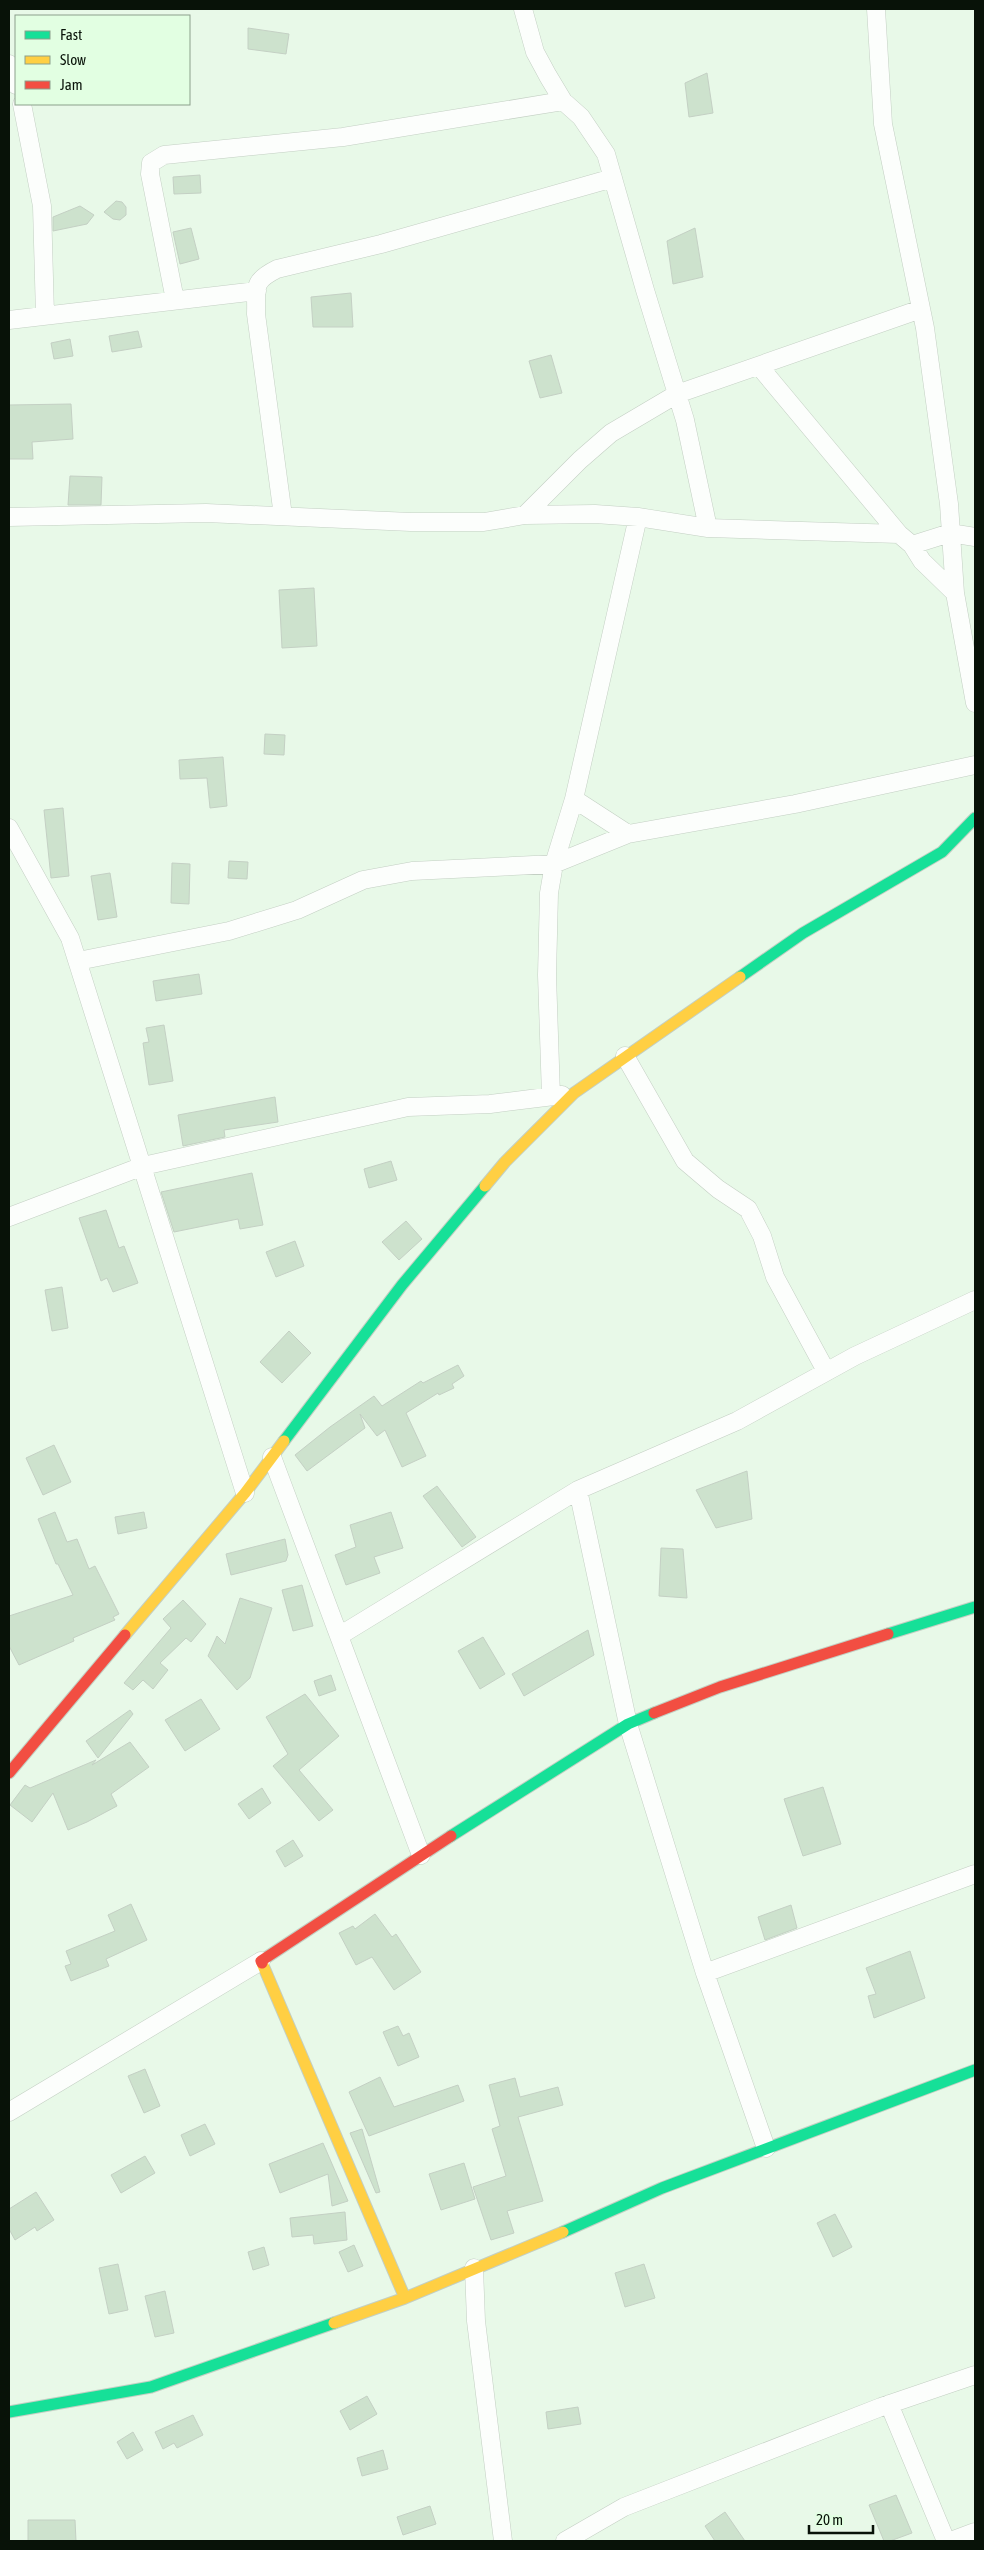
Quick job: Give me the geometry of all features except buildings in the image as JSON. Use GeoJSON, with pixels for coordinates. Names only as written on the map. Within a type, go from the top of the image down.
{"type":"FeatureCollection","features":[{"type":"Feature","properties":{"kind":"street"},"geometry":{"type":"LineString","coordinates":[[523,9],[535,52],[563,101],[581,117],[606,154],[685,420],[708,528]]}},
{"type":"Feature","properties":{"kind":"street"},"geometry":{"type":"LineString","coordinates":[[876,9],[883,124],[921,308],[949,504],[955,593],[974,695]]}},
{"type":"Feature","properties":{"kind":"street"},"geometry":{"type":"LineString","coordinates":[[9,64],[15,82]]}},
{"type":"Feature","properties":{"kind":"street"},"geometry":{"type":"LineString","coordinates":[[175,300],[150,174],[152,163],[164,155],[343,137],[563,101]]}},
{"type":"Feature","properties":{"kind":"street"},"geometry":{"type":"LineString","coordinates":[[22,105],[42,206],[44,315]]}},
{"type":"Feature","properties":{"kind":"street"},"geometry":{"type":"LineString","coordinates":[[283,516],[256,314],[256,286],[262,277],[277,269],[381,244],[613,178]]}},
{"type":"Feature","properties":{"kind":"street"},"geometry":{"type":"LineString","coordinates":[[9,320],[257,291]]}},
{"type":"Feature","properties":{"kind":"street"},"geometry":{"type":"LineString","coordinates":[[525,515],[580,460],[611,433],[677,394],[921,308]]}},
{"type":"Feature","properties":{"kind":"street"},"geometry":{"type":"LineString","coordinates":[[759,366],[922,561],[955,593]]}},
{"type":"Feature","properties":{"kind":"street"},"geometry":{"type":"LineString","coordinates":[[9,517],[206,513],[411,522],[484,522],[525,515],[595,514],[638,517],[708,528],[905,540],[950,533],[975,537]]}},
{"type":"Feature","properties":{"kind":"street"},"geometry":{"type":"LineString","coordinates":[[551,1096],[547,930],[554,864],[574,799],[638,517]]}},
{"type":"Feature","properties":{"kind":"street"},"geometry":{"type":"LineString","coordinates":[[78,961],[229,931],[297,910],[364,880],[412,871],[554,864],[628,834],[795,804],[975,765]]}},
{"type":"Feature","properties":{"kind":"street"},"geometry":{"type":"LineString","coordinates":[[574,799],[628,834]]}},
{"type":"Feature","properties":{"kind":"street"},"geometry":{"type":"LineString","coordinates":[[9,1773],[245,1493],[402,1285],[505,1162],[574,1093],[803,933],[942,852],[975,818]]}},
{"type":"Feature","properties":{"kind":"street"},"geometry":{"type":"LineString","coordinates":[[9,828],[70,938],[245,1493]]}},
{"type":"Feature","properties":{"kind":"street"},"geometry":{"type":"LineString","coordinates":[[625,1056],[686,1160],[718,1189],[748,1209],[762,1236],[775,1277],[826,1371]]}},
{"type":"Feature","properties":{"kind":"street"},"geometry":{"type":"LineString","coordinates":[[9,1217],[143,1166],[408,1107],[490,1104],[574,1093]]}},
{"type":"Feature","properties":{"kind":"street"},"geometry":{"type":"LineString","coordinates":[[339,1636],[578,1490],[737,1421],[826,1371],[975,1300]]}},
{"type":"Feature","properties":{"kind":"street"},"geometry":{"type":"LineString","coordinates":[[272,1458],[421,1855]]}},
{"type":"Feature","properties":{"kind":"street"},"geometry":{"type":"LineString","coordinates":[[578,1490],[628,1724],[705,1973],[766,2148]]}},
{"type":"Feature","properties":{"kind":"street"},"geometry":{"type":"LineString","coordinates":[[9,2112],[261,1961],[421,1855],[628,1724],[720,1687],[975,1607]]}},
{"type":"Feature","properties":{"kind":"street"},"geometry":{"type":"LineString","coordinates":[[705,1973],[975,1874]]}},
{"type":"Feature","properties":{"kind":"street"},"geometry":{"type":"LineString","coordinates":[[261,1961],[405,2298]]}},
{"type":"Feature","properties":{"kind":"street"},"geometry":{"type":"LineString","coordinates":[[9,2412],[151,2388],[405,2298],[474,2268],[533,2246],[662,2188],[975,2070]]}},
{"type":"Feature","properties":{"kind":"street"},"geometry":{"type":"LineString","coordinates":[[474,2268],[476,2321],[502,2541]]}},
{"type":"Feature","properties":{"kind":"street"},"geometry":{"type":"LineString","coordinates":[[565,2541],[624,2507],[889,2404],[975,2375]]}},
{"type":"Feature","properties":{"kind":"street"},"geometry":{"type":"LineString","coordinates":[[889,2404],[946,2541]]}},
{"type":"Feature","properties":{"kind":"street"},"geometry":{"type":"LineString","coordinates":[[950,2541],[975,2532]]}},
{"type":"Feature","properties":{"kind":"traffic: fast"},"geometry":{"type":"LineString","coordinates":[[740,977],[803,933],[942,852],[975,818]]}},
{"type":"Feature","properties":{"kind":"traffic: fast"},"geometry":{"type":"LineString","coordinates":[[284,1441],[402,1285],[485,1186]]}},
{"type":"Feature","properties":{"kind":"traffic: fast"},"geometry":{"type":"LineString","coordinates":[[888,1634],[975,1607]]}},
{"type":"Feature","properties":{"kind":"traffic: fast"},"geometry":{"type":"LineString","coordinates":[[451,1836],[628,1724],[654,1713]]}},
{"type":"Feature","properties":{"kind":"traffic: fast"},"geometry":{"type":"LineString","coordinates":[[563,2232],[662,2188],[975,2070]]}},
{"type":"Feature","properties":{"kind":"traffic: fast"},"geometry":{"type":"LineString","coordinates":[[9,2412],[151,2387],[334,2323]]}},
{"type":"Feature","properties":{"kind":"traffic: slow"},"geometry":{"type":"LineString","coordinates":[[485,1186],[505,1162],[574,1093],[740,977]]}},
{"type":"Feature","properties":{"kind":"traffic: slow"},"geometry":{"type":"LineString","coordinates":[[125,1635],[245,1493],[284,1441]]}},
{"type":"Feature","properties":{"kind":"traffic: slow"},"geometry":{"type":"LineString","coordinates":[[262,1963],[405,2298]]}},
{"type":"Feature","properties":{"kind":"traffic: slow"},"geometry":{"type":"LineString","coordinates":[[334,2323],[405,2298],[563,2232]]}},
{"type":"Feature","properties":{"kind":"traffic: jam"},"geometry":{"type":"LineString","coordinates":[[654,1713],[720,1687],[888,1634]]}},
{"type":"Feature","properties":{"kind":"traffic: jam"},"geometry":{"type":"LineString","coordinates":[[9,1773],[125,1635]]}},
{"type":"Feature","properties":{"kind":"traffic: jam"},"geometry":{"type":"LineString","coordinates":[[262,1963],[261,1961],[451,1836]]}}]}
